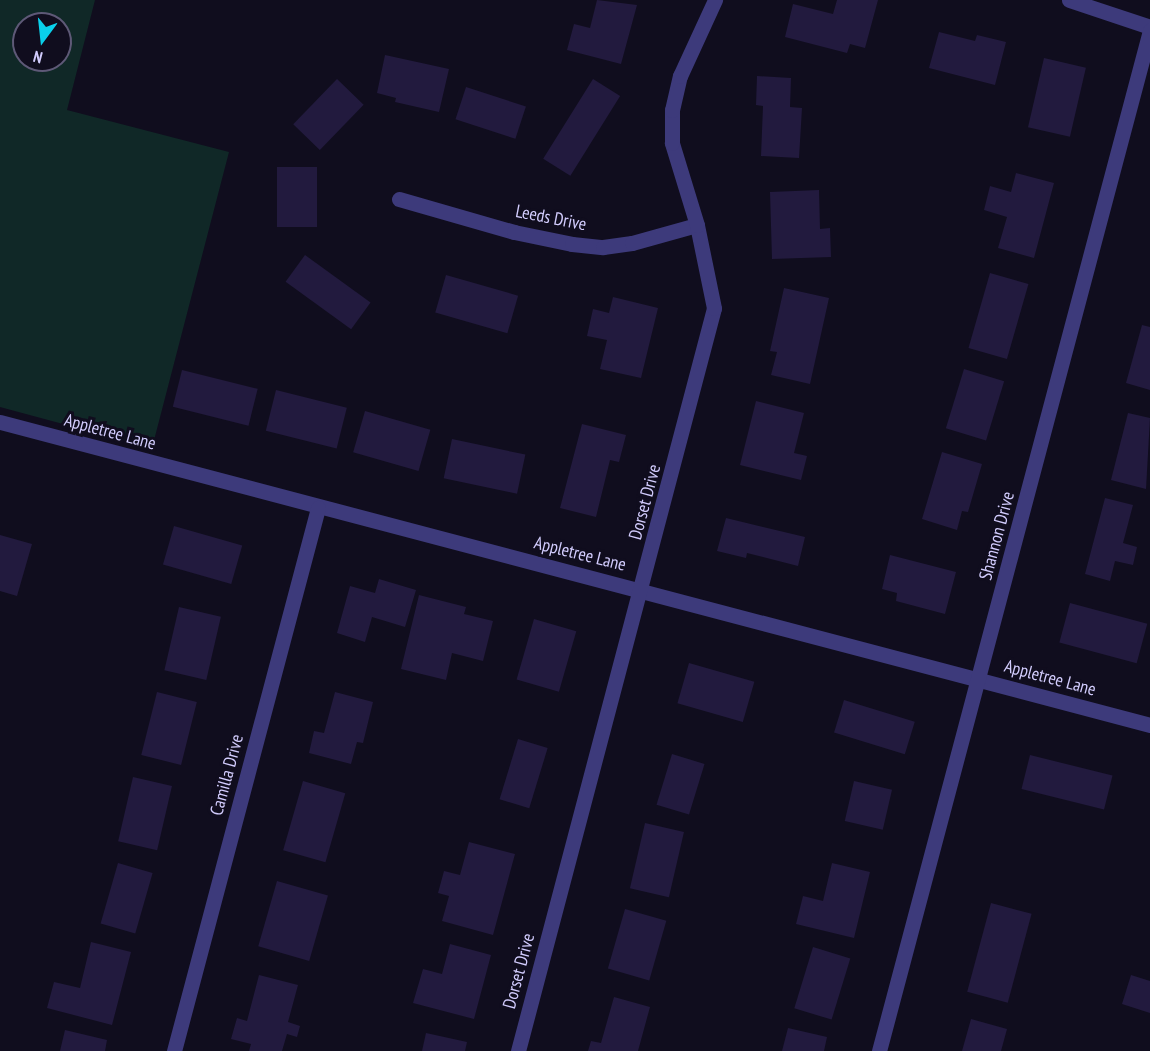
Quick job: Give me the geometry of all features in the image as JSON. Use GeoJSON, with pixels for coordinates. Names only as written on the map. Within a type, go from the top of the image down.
{"type":"FeatureCollection","features":[{"type":"Feature","properties":{"kind":"street","name":"Dorset Drive"},"geometry":{"type":"LineString","coordinates":[[518,1051],[714,308],[697,225],[672,143],[672,111],[680,76],[715,0]]}},
{"type":"Feature","properties":{"kind":"street"},"geometry":{"type":"LineString","coordinates":[[1069,0],[1150,29]]}},
{"type":"Feature","properties":{"kind":"street","name":"Shannon Drive"},"geometry":{"type":"LineString","coordinates":[[879,1051],[980,680],[1150,29]]}},
{"type":"Feature","properties":{"kind":"street","name":"Leeds Drive"},"geometry":{"type":"LineString","coordinates":[[399,199],[513,232],[572,244],[603,247],[632,243],[697,225]]}},
{"type":"Feature","properties":{"kind":"street","name":"Appletree Lane"},"geometry":{"type":"LineString","coordinates":[[0,422],[318,508],[641,590],[1150,725]]}},
{"type":"Feature","properties":{"kind":"street","name":"Camilla Drive"},"geometry":{"type":"LineString","coordinates":[[174,1051],[318,508]]}},
{"type":"Feature","properties":{"kind":"green space"},"geometry":{"type":"Polygon","coordinates":[[[0,0],[95,0],[67,110],[229,152],[152,448],[0,407],[0,0]]]}},
{"type":"Feature","properties":{"kind":"building"},"geometry":{"type":"Polygon","coordinates":[[[597,0],[637,5],[621,64],[567,50],[574,24],[590,28],[597,0]]]}},
{"type":"Feature","properties":{"kind":"building"},"geometry":{"type":"Polygon","coordinates":[[[837,0],[878,0],[865,48],[850,44],[847,53],[785,37],[793,4],[833,14],[837,0]]]}},
{"type":"Feature","properties":{"kind":"building"},"geometry":{"type":"Polygon","coordinates":[[[939,32],[975,41],[977,35],[1006,42],[995,85],[929,68],[939,32]]]}},
{"type":"Feature","properties":{"kind":"building"},"geometry":{"type":"Polygon","coordinates":[[[385,55],[449,69],[439,112],[395,102],[396,98],[377,93],[385,55]]]}},
{"type":"Feature","properties":{"kind":"building"},"geometry":{"type":"Polygon","coordinates":[[[1044,58],[1086,68],[1070,137],[1028,127],[1044,58]]]}},
{"type":"Feature","properties":{"kind":"building"},"geometry":{"type":"Polygon","coordinates":[[[757,76],[791,78],[790,107],[802,108],[799,158],[761,156],[763,106],[756,105],[757,76]]]}},
{"type":"Feature","properties":{"kind":"building"},"geometry":{"type":"Polygon","coordinates":[[[337,79],[364,105],[320,150],[293,124],[337,79]]]}},
{"type":"Feature","properties":{"kind":"building"},"geometry":{"type":"Polygon","coordinates":[[[593,79],[620,96],[570,176],[543,159],[593,79]]]}},
{"type":"Feature","properties":{"kind":"building"},"geometry":{"type":"Polygon","coordinates":[[[466,87],[526,106],[515,139],[455,119],[466,87]]]}},
{"type":"Feature","properties":{"kind":"building"},"geometry":{"type":"Polygon","coordinates":[[[277,167],[317,167],[317,227],[277,227],[277,167]]]}},
{"type":"Feature","properties":{"kind":"building"},"geometry":{"type":"Polygon","coordinates":[[[1016,173],[1054,183],[1034,258],[998,248],[1007,217],[984,210],[990,186],[1011,192],[1016,173]]]}},
{"type":"Feature","properties":{"kind":"building"},"geometry":{"type":"Polygon","coordinates":[[[819,190],[820,229],[830,228],[831,257],[772,259],[770,192],[819,190]]]}},
{"type":"Feature","properties":{"kind":"building"},"geometry":{"type":"Polygon","coordinates":[[[305,255],[371,303],[351,329],[286,282],[305,255]]]}},
{"type":"Feature","properties":{"kind":"building"},"geometry":{"type":"Polygon","coordinates":[[[990,273],[1028,284],[1007,359],[969,348],[990,273]]]}},
{"type":"Feature","properties":{"kind":"building"},"geometry":{"type":"Polygon","coordinates":[[[446,275],[518,296],[507,333],[435,312],[446,275]]]}},
{"type":"Feature","properties":{"kind":"building"},"geometry":{"type":"Polygon","coordinates":[[[784,288],[829,298],[810,384],[771,375],[777,352],[770,351],[784,288]]]}},
{"type":"Feature","properties":{"kind":"building"},"geometry":{"type":"Polygon","coordinates":[[[613,297],[658,308],[641,378],[600,369],[607,340],[587,336],[593,309],[609,313],[613,297]]]}},
{"type":"Feature","properties":{"kind":"building"},"geometry":{"type":"Polygon","coordinates":[[[1142,325],[1150,327],[1150,390],[1126,383],[1142,325]]]}},
{"type":"Feature","properties":{"kind":"building"},"geometry":{"type":"Polygon","coordinates":[[[964,369],[1004,381],[986,441],[946,428],[964,369]]]}},
{"type":"Feature","properties":{"kind":"building"},"geometry":{"type":"Polygon","coordinates":[[[182,370],[258,389],[248,426],[173,407],[182,370]]]}},
{"type":"Feature","properties":{"kind":"building"},"geometry":{"type":"Polygon","coordinates":[[[276,390],[347,408],[337,448],[266,431],[276,390]]]}},
{"type":"Feature","properties":{"kind":"building"},"geometry":{"type":"Polygon","coordinates":[[[756,401],[804,413],[794,453],[807,456],[801,480],[740,465],[756,401]]]}},
{"type":"Feature","properties":{"kind":"building"},"geometry":{"type":"Polygon","coordinates":[[[365,411],[430,430],[419,471],[353,452],[365,411]]]}},
{"type":"Feature","properties":{"kind":"building"},"geometry":{"type":"Polygon","coordinates":[[[1128,413],[1150,418],[1146,489],[1111,480],[1128,413]]]}},
{"type":"Feature","properties":{"kind":"building"},"geometry":{"type":"Polygon","coordinates":[[[582,424],[626,435],[619,462],[610,460],[596,517],[560,508],[582,424]]]}},
{"type":"Feature","properties":{"kind":"building"},"geometry":{"type":"Polygon","coordinates":[[[452,439],[525,455],[517,494],[444,478],[452,439]]]}},
{"type":"Feature","properties":{"kind":"building"},"geometry":{"type":"Polygon","coordinates":[[[942,452],[982,464],[968,512],[962,511],[957,530],[922,519],[942,452]]]}},
{"type":"Feature","properties":{"kind":"building"},"geometry":{"type":"Polygon","coordinates":[[[1105,498],[1133,505],[1123,543],[1137,547],[1133,565],[1115,561],[1110,581],[1085,574],[1105,498]]]}},
{"type":"Feature","properties":{"kind":"building"},"geometry":{"type":"Polygon","coordinates":[[[726,518],[805,537],[798,566],[747,553],[746,558],[717,551],[726,518]]]}},
{"type":"Feature","properties":{"kind":"building"},"geometry":{"type":"Polygon","coordinates":[[[174,526],[242,546],[231,584],[163,564],[174,526]]]}},
{"type":"Feature","properties":{"kind":"building"},"geometry":{"type":"Polygon","coordinates":[[[0,535],[32,544],[17,596],[0,591],[0,535]]]}},
{"type":"Feature","properties":{"kind":"building"},"geometry":{"type":"Polygon","coordinates":[[[890,555],[956,572],[945,614],[896,601],[897,593],[882,589],[890,555]]]}},
{"type":"Feature","properties":{"kind":"building"},"geometry":{"type":"Polygon","coordinates":[[[379,579],[416,590],[405,627],[372,617],[365,642],[337,633],[350,586],[375,593],[379,579]]]}},
{"type":"Feature","properties":{"kind":"building"},"geometry":{"type":"Polygon","coordinates":[[[419,595],[466,607],[464,614],[493,621],[483,661],[452,653],[446,680],[401,669],[419,595]]]}},
{"type":"Feature","properties":{"kind":"building"},"geometry":{"type":"Polygon","coordinates":[[[1070,603],[1147,624],[1137,663],[1059,643],[1070,603]]]}},
{"type":"Feature","properties":{"kind":"building"},"geometry":{"type":"Polygon","coordinates":[[[179,607],[221,617],[206,680],[164,670],[179,607]]]}},
{"type":"Feature","properties":{"kind":"building"},"geometry":{"type":"Polygon","coordinates":[[[534,619],[576,631],[559,692],[517,680],[534,619]]]}},
{"type":"Feature","properties":{"kind":"building"},"geometry":{"type":"Polygon","coordinates":[[[689,663],[754,682],[743,722],[677,703],[689,663]]]}},
{"type":"Feature","properties":{"kind":"building"},"geometry":{"type":"Polygon","coordinates":[[[157,692],[197,702],[181,765],[141,755],[157,692]]]}},
{"type":"Feature","properties":{"kind":"building"},"geometry":{"type":"Polygon","coordinates":[[[335,692],[373,702],[363,743],[357,742],[351,764],[309,753],[314,731],[324,733],[335,692]]]}},
{"type":"Feature","properties":{"kind":"building"},"geometry":{"type":"Polygon","coordinates":[[[844,700],[915,722],[905,754],[834,733],[844,700]]]}},
{"type":"Feature","properties":{"kind":"building"},"geometry":{"type":"Polygon","coordinates":[[[518,739],[548,748],[529,808],[500,799],[518,739]]]}},
{"type":"Feature","properties":{"kind":"building"},"geometry":{"type":"Polygon","coordinates":[[[672,754],[705,764],[689,815],[657,805],[672,754]]]}},
{"type":"Feature","properties":{"kind":"building"},"geometry":{"type":"Polygon","coordinates":[[[1030,755],[1112,776],[1104,810],[1022,789],[1030,755]]]}},
{"type":"Feature","properties":{"kind":"building"},"geometry":{"type":"Polygon","coordinates":[[[133,777],[172,786],[157,850],[118,841],[133,777]]]}},
{"type":"Feature","properties":{"kind":"building"},"geometry":{"type":"Polygon","coordinates":[[[303,781],[345,793],[325,862],[283,850],[303,781]]]}},
{"type":"Feature","properties":{"kind":"building"},"geometry":{"type":"Polygon","coordinates":[[[854,781],[892,790],[883,830],[845,821],[854,781]]]}},
{"type":"Feature","properties":{"kind":"building"},"geometry":{"type":"Polygon","coordinates":[[[645,823],[684,832],[669,897],[630,888],[645,823]]]}},
{"type":"Feature","properties":{"kind":"building"},"geometry":{"type":"Polygon","coordinates":[[[469,842],[515,854],[493,935],[442,921],[449,896],[438,893],[444,871],[460,875],[469,842]]]}},
{"type":"Feature","properties":{"kind":"building"},"geometry":{"type":"Polygon","coordinates":[[[118,863],[153,873],[135,933],[101,924],[118,863]]]}},
{"type":"Feature","properties":{"kind":"building"},"geometry":{"type":"Polygon","coordinates":[[[832,863],[870,872],[854,938],[796,924],[803,896],[823,901],[832,863]]]}},
{"type":"Feature","properties":{"kind":"building"},"geometry":{"type":"Polygon","coordinates":[[[277,881],[328,896],[309,961],[258,946],[277,881]]]}},
{"type":"Feature","properties":{"kind":"building"},"geometry":{"type":"Polygon","coordinates":[[[991,903],[1032,914],[1008,1003],[967,992],[991,903]]]}},
{"type":"Feature","properties":{"kind":"building"},"geometry":{"type":"Polygon","coordinates":[[[625,909],[666,921],[649,980],[608,969],[625,909]]]}},
{"type":"Feature","properties":{"kind":"building"},"geometry":{"type":"Polygon","coordinates":[[[91,942],[131,952],[112,1025],[47,1008],[54,982],[80,988],[91,942]]]}},
{"type":"Feature","properties":{"kind":"building"},"geometry":{"type":"Polygon","coordinates":[[[450,944],[491,955],[474,1019],[413,1003],[423,969],[442,974],[450,944]]]}},
{"type":"Feature","properties":{"kind":"building"},"geometry":{"type":"Polygon","coordinates":[[[813,947],[850,958],[832,1020],[794,1008],[813,947]]]}},
{"type":"Feature","properties":{"kind":"building"},"geometry":{"type":"Polygon","coordinates":[[[259,975],[298,985],[288,1022],[300,1026],[297,1037],[287,1034],[282,1051],[249,1051],[251,1044],[231,1039],[237,1018],[247,1021],[259,975]]]}},
{"type":"Feature","properties":{"kind":"building"},"geometry":{"type":"Polygon","coordinates":[[[1131,975],[1150,981],[1150,1013],[1122,1004],[1131,975]]]}},
{"type":"Feature","properties":{"kind":"building"},"geometry":{"type":"Polygon","coordinates":[[[614,997],[650,1007],[638,1051],[588,1051],[591,1041],[601,1043],[614,997]]]}},
{"type":"Feature","properties":{"kind":"building"},"geometry":{"type":"Polygon","coordinates":[[[971,1019],[1007,1029],[1001,1051],[962,1051],[971,1019]]]}},
{"type":"Feature","properties":{"kind":"building"},"geometry":{"type":"Polygon","coordinates":[[[788,1028],[827,1037],[824,1051],[782,1051],[788,1028]]]}},
{"type":"Feature","properties":{"kind":"building"},"geometry":{"type":"Polygon","coordinates":[[[65,1030],[107,1040],[105,1051],[60,1051],[65,1030]]]}},
{"type":"Feature","properties":{"kind":"building"},"geometry":{"type":"Polygon","coordinates":[[[426,1033],[467,1042],[465,1051],[422,1051],[426,1033]]]}}]}
